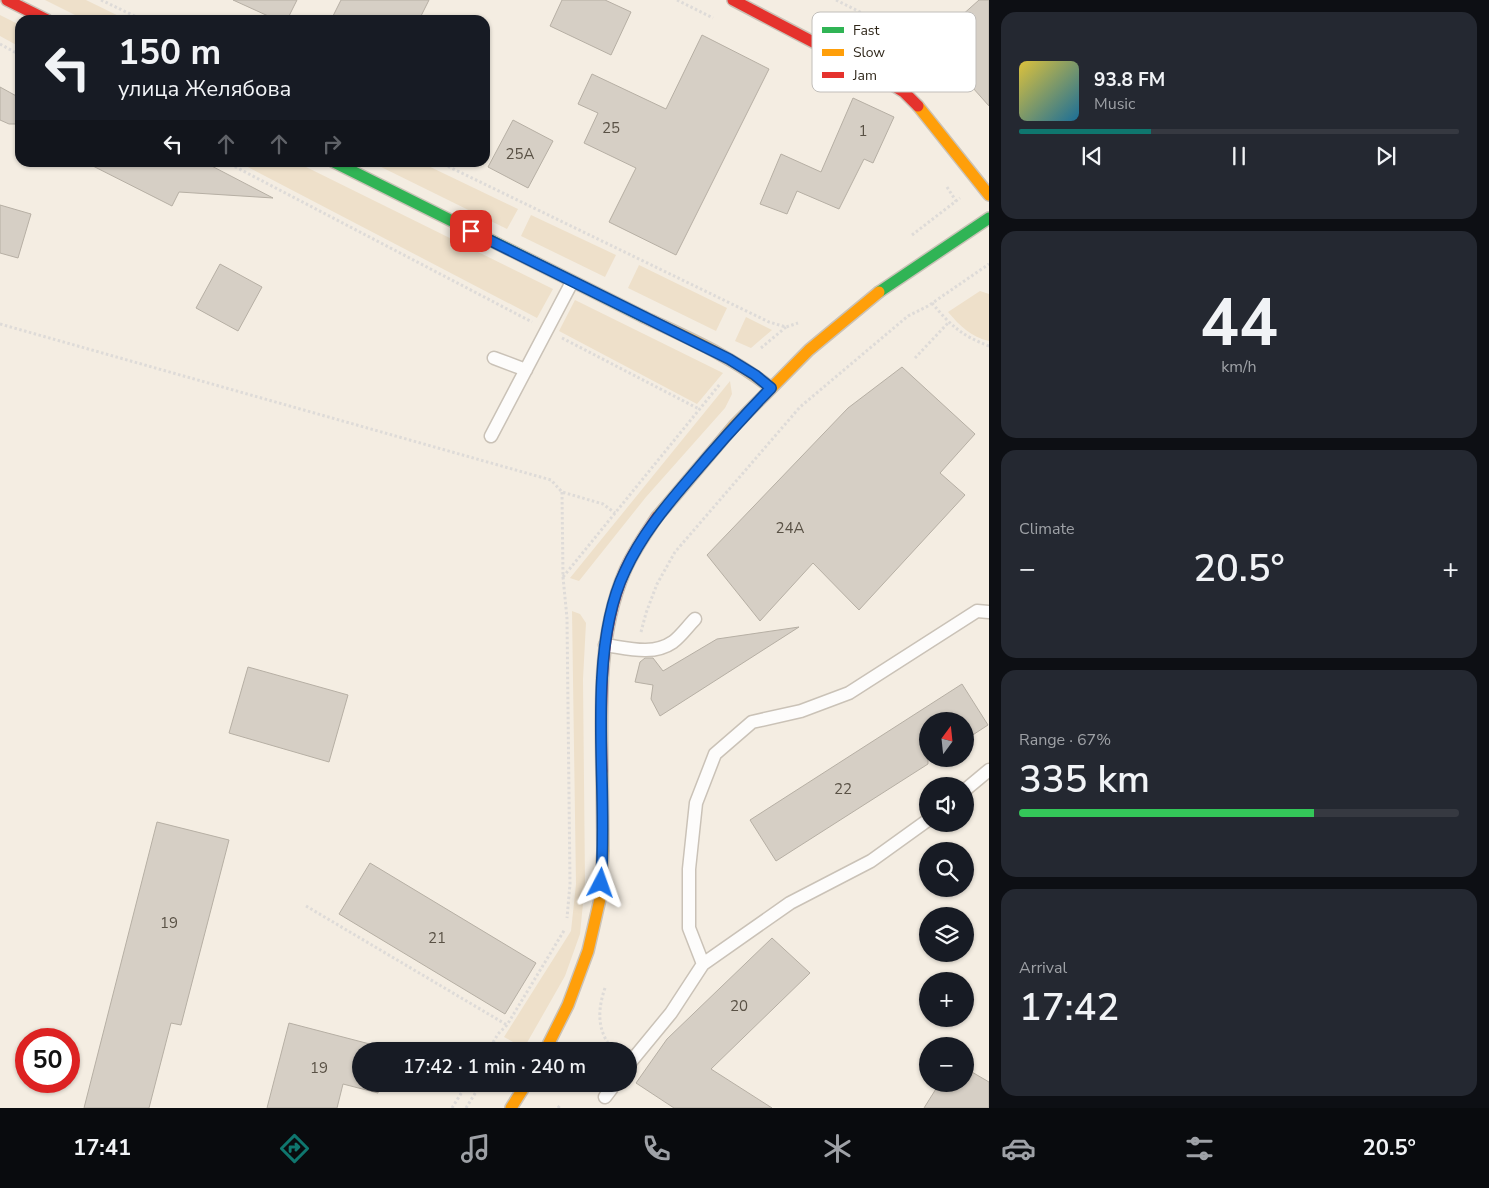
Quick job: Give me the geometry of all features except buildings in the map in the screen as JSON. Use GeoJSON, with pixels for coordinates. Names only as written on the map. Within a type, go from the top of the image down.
{"type":"FeatureCollection","features":[{"type":"Feature","properties":{"kind":"main road"},"geometry":{"type":"LineString","coordinates":[[7,0],[37,15]]}},
{"type":"Feature","properties":{"kind":"main road"},"geometry":{"type":"LineString","coordinates":[[733,0],[812,41]]}},
{"type":"Feature","properties":{"kind":"main road"},"geometry":{"type":"LineString","coordinates":[[904,92],[923,111],[989,195]]}},
{"type":"Feature","properties":{"kind":"main road"},"geometry":{"type":"LineString","coordinates":[[344,167],[729,359],[755,375],[771,388]]}},
{"type":"Feature","properties":{"kind":"main road"},"geometry":{"type":"LineString","coordinates":[[550,1042],[568,1005],[588,951],[600,898],[603,851],[601,713],[605,645],[613,603],[624,572],[641,540],[664,507],[734,426],[809,350],[882,289],[989,218]]}},
{"type":"Feature","properties":{"kind":"main road"},"geometry":{"type":"LineString","coordinates":[[511,1108],[521,1092]]}},
{"type":"Feature","properties":{"kind":"lane"},"geometry":{"type":"LineString","coordinates":[[491,436],[572,282]]}},
{"type":"Feature","properties":{"kind":"lane"},"geometry":{"type":"LineString","coordinates":[[494,358],[526,370]]}},
{"type":"Feature","properties":{"kind":"lane"},"geometry":{"type":"LineString","coordinates":[[702,964],[689,928],[689,869],[696,803],[715,754],[752,722],[801,711],[850,693],[977,611],[989,612]]}},
{"type":"Feature","properties":{"kind":"lane"},"geometry":{"type":"LineString","coordinates":[[605,645],[636,650],[654,650],[673,642],[695,619]]}},
{"type":"Feature","properties":{"kind":"lane"},"geometry":{"type":"LineString","coordinates":[[974,782],[989,770]]}},
{"type":"Feature","properties":{"kind":"lane"},"geometry":{"type":"LineString","coordinates":[[637,1054],[670,1013],[702,964],[790,903],[871,862],[919,827]]}},
{"type":"Feature","properties":{"kind":"lane"},"geometry":{"type":"LineString","coordinates":[[605,1097],[609,1092]]}},
{"type":"Feature","properties":{"kind":"path"},"geometry":{"type":"LineString","coordinates":[[101,0],[132,15]]}},
{"type":"Feature","properties":{"kind":"path"},"geometry":{"type":"LineString","coordinates":[[677,0],[721,22]]}},
{"type":"Feature","properties":{"kind":"path"},"geometry":{"type":"LineString","coordinates":[[0,44],[15,52]]}},
{"type":"Feature","properties":{"kind":"path"},"geometry":{"type":"LineString","coordinates":[[236,167],[699,409]]}},
{"type":"Feature","properties":{"kind":"path"},"geometry":{"type":"LineString","coordinates":[[449,167],[768,322],[786,327]]}},
{"type":"Feature","properties":{"kind":"path"},"geometry":{"type":"LineString","coordinates":[[945,184],[956,201]]}},
{"type":"Feature","properties":{"kind":"path"},"geometry":{"type":"LineString","coordinates":[[910,236],[961,197]]}},
{"type":"Feature","properties":{"kind":"path"},"geometry":{"type":"LineString","coordinates":[[928,306],[989,264]]}},
{"type":"Feature","properties":{"kind":"path"},"geometry":{"type":"LineString","coordinates":[[932,303],[948,323],[969,339],[989,346]]}},
{"type":"Feature","properties":{"kind":"path"},"geometry":{"type":"LineString","coordinates":[[755,354],[786,327],[797,324],[805,318]]}},
{"type":"Feature","properties":{"kind":"path"},"geometry":{"type":"LineString","coordinates":[[915,358],[948,323]]}},
{"type":"Feature","properties":{"kind":"path"},"geometry":{"type":"LineString","coordinates":[[0,324],[551,480],[562,492],[603,504],[615,513]]}},
{"type":"Feature","properties":{"kind":"path"},"geometry":{"type":"LineString","coordinates":[[563,578],[721,383]]}},
{"type":"Feature","properties":{"kind":"path"},"geometry":{"type":"LineString","coordinates":[[562,492],[563,578],[568,618],[570,884],[566,919]]}},
{"type":"Feature","properties":{"kind":"path"},"geometry":{"type":"LineString","coordinates":[[306,906],[507,1025]]}},
{"type":"Feature","properties":{"kind":"path"},"geometry":{"type":"LineString","coordinates":[[493,1042],[507,1025],[566,928]]}},
{"type":"Feature","properties":{"kind":"path"},"geometry":{"type":"LineString","coordinates":[[452,1108],[462,1092]]}},
{"type":"Feature","properties":{"kind":"path"},"geometry":{"type":"LineString","coordinates":[[466,1108],[476,1092]]}},
{"type":"Feature","properties":{"kind":"path"},"geometry":{"type":"LineString","coordinates":[[558,1108],[561,1104]]}},
{"type":"Feature","properties":{"kind":"shaded area"},"geometry":{"type":"Polygon","coordinates":[[[45,0],[86,0],[117,15],[75,15],[45,0]]]}},
{"type":"Feature","properties":{"kind":"shaded area"},"geometry":{"type":"Polygon","coordinates":[[[0,15],[15,22],[15,44],[0,36],[0,15]]]}},
{"type":"Feature","properties":{"kind":"shaded area"},"geometry":{"type":"Polygon","coordinates":[[[248,167],[306,167],[553,289],[537,318],[248,167]]]}},
{"type":"Feature","properties":{"kind":"shaded area"},"geometry":{"type":"Polygon","coordinates":[[[381,167],[430,167],[518,209],[507,229],[381,167]]]}},
{"type":"Feature","properties":{"kind":"shaded area"},"geometry":{"type":"Polygon","coordinates":[[[531,215],[616,255],[605,277],[521,236],[531,215]]]}},
{"type":"Feature","properties":{"kind":"shaded area"},"geometry":{"type":"Polygon","coordinates":[[[639,265],[727,308],[716,331],[628,288],[639,265]]]}},
{"type":"Feature","properties":{"kind":"shaded area"},"geometry":{"type":"Polygon","coordinates":[[[980,291],[989,294],[989,341],[977,337],[966,330],[948,312],[980,291]]]}},
{"type":"Feature","properties":{"kind":"shaded area"},"geometry":{"type":"Polygon","coordinates":[[[575,300],[723,373],[697,404],[559,331],[575,300]]]}},
{"type":"Feature","properties":{"kind":"shaded area"},"geometry":{"type":"Polygon","coordinates":[[[746,317],[772,330],[751,348],[735,341],[746,317]]]}},
{"type":"Feature","properties":{"kind":"shaded area"},"geometry":{"type":"Polygon","coordinates":[[[730,381],[732,394],[725,408],[646,497],[579,581],[570,578],[730,381]]]}},
{"type":"Feature","properties":{"kind":"shaded area"},"geometry":{"type":"Polygon","coordinates":[[[572,611],[580,614],[586,623],[583,679],[585,883],[580,934],[565,976],[527,1042],[513,1042],[504,1037],[571,931],[576,884],[572,611]]]}},
{"type":"Feature","properties":{"kind":"traffic: fast"},"geometry":{"type":"LineString","coordinates":[[344,167],[644,317]]}},
{"type":"Feature","properties":{"kind":"traffic: fast"},"geometry":{"type":"LineString","coordinates":[[879,292],[989,218]]}},
{"type":"Feature","properties":{"kind":"traffic: slow"},"geometry":{"type":"LineString","coordinates":[[918,106],[989,195]]}},
{"type":"Feature","properties":{"kind":"traffic: slow"},"geometry":{"type":"LineString","coordinates":[[657,517],[734,426],[809,350],[879,292]]}},
{"type":"Feature","properties":{"kind":"traffic: slow"},"geometry":{"type":"LineString","coordinates":[[644,317],[726,357],[771,388]]}},
{"type":"Feature","properties":{"kind":"traffic: slow"},"geometry":{"type":"LineString","coordinates":[[550,1042],[568,1005],[588,951],[600,899],[603,851],[602,771]]}},
{"type":"Feature","properties":{"kind":"traffic: slow"},"geometry":{"type":"LineString","coordinates":[[511,1108],[521,1092]]}},
{"type":"Feature","properties":{"kind":"traffic: jam"},"geometry":{"type":"LineString","coordinates":[[7,0],[37,15]]}},
{"type":"Feature","properties":{"kind":"traffic: jam"},"geometry":{"type":"LineString","coordinates":[[733,0],[812,41]]}},
{"type":"Feature","properties":{"kind":"traffic: jam"},"geometry":{"type":"LineString","coordinates":[[904,92],[918,106]]}},
{"type":"Feature","properties":{"kind":"traffic: jam"},"geometry":{"type":"LineString","coordinates":[[602,771],[603,670],[609,621],[627,566],[657,517]]}},
{"type":"Feature","properties":{"kind":"route"},"geometry":{"type":"LineString","coordinates":[[471,231],[729,359],[755,375],[771,388],[734,426],[664,507],[641,540],[624,572],[613,603],[605,645],[602,678],[603,851],[601,883]]}}]}
